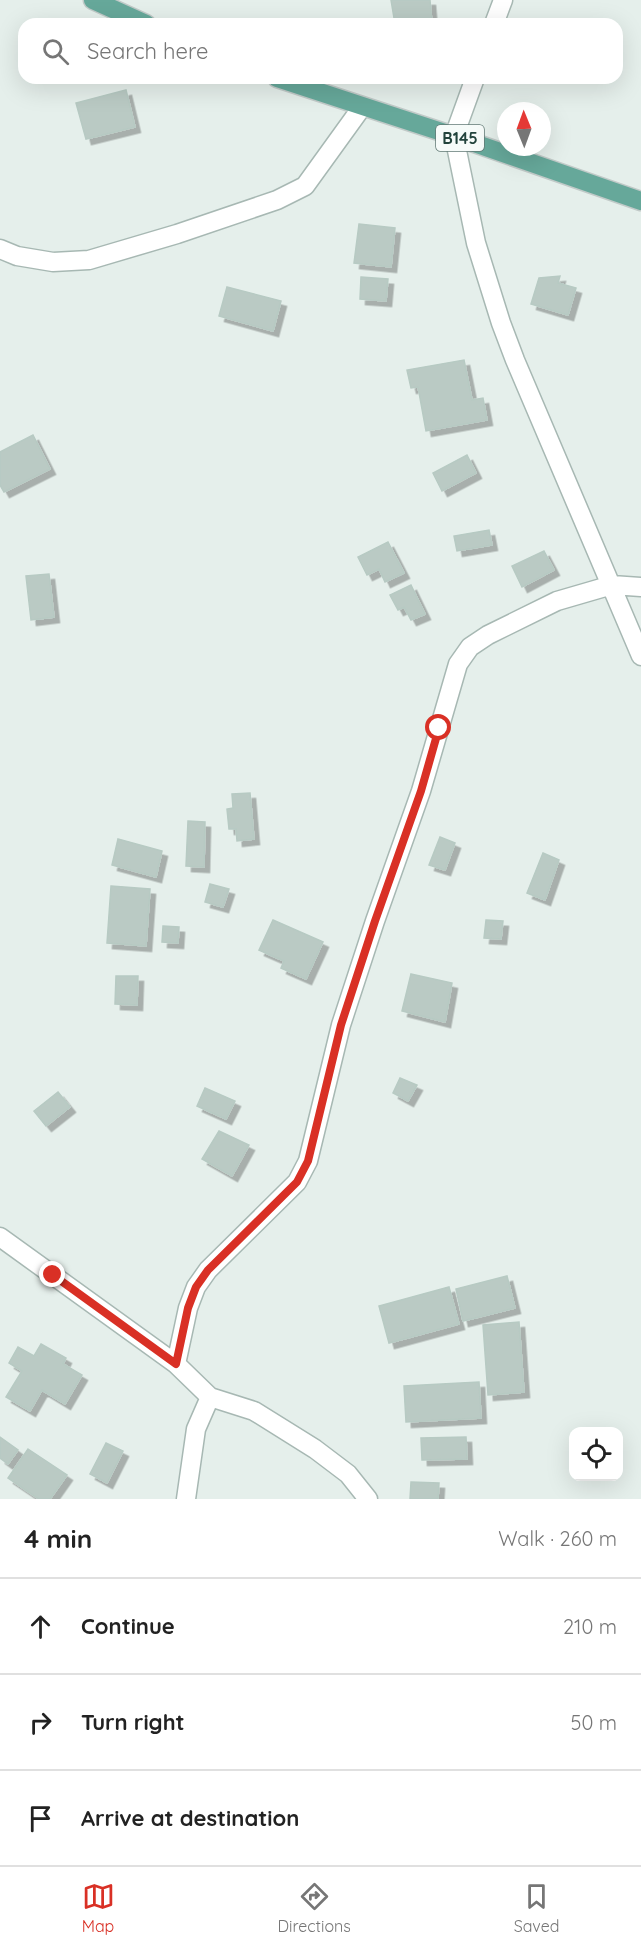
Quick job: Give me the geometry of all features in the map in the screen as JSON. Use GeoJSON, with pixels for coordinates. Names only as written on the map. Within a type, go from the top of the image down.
{"type":"FeatureCollection","features":[{"type":"Feature","properties":{"kind":"main road"},"geometry":{"type":"LineString","coordinates":[[93,0],[133,18]]}},
{"type":"Feature","properties":{"kind":"main road","name":"B145"},"geometry":{"type":"LineString","coordinates":[[295,84],[641,201]]}},
{"type":"Feature","properties":{"kind":"street"},"geometry":{"type":"LineString","coordinates":[[496,18],[503,0]]}},
{"type":"Feature","properties":{"kind":"street"},"geometry":{"type":"LineString","coordinates":[[473,84],[454,136],[476,243],[501,323],[641,656]]}},
{"type":"Feature","properties":{"kind":"street"},"geometry":{"type":"LineString","coordinates":[[0,249],[17,256],[53,262],[89,260],[177,234],[277,200],[305,186],[362,107]]}},
{"type":"Feature","properties":{"kind":"street"},"geometry":{"type":"LineString","coordinates":[[176,1364],[188,1308],[196,1287],[208,1270],[297,1182],[308,1161],[341,1025],[421,791],[458,664],[470,647],[488,635],[557,601],[612,585],[641,587]]}},
{"type":"Feature","properties":{"kind":"street"},"geometry":{"type":"LineString","coordinates":[[0,1237],[176,1364],[210,1397],[254,1411],[315,1449],[348,1474],[368,1499]]}},
{"type":"Feature","properties":{"kind":"street"},"geometry":{"type":"LineString","coordinates":[[186,1499],[196,1429],[210,1397]]}},
{"type":"Feature","properties":{"kind":"building"},"geometry":{"type":"Polygon","coordinates":[[[391,0],[430,0],[432,18],[394,18],[391,0]]]}},
{"type":"Feature","properties":{"kind":"building"},"geometry":{"type":"Polygon","coordinates":[[[126,90],[135,127],[86,139],[76,103],[126,90]]]}},
{"type":"Feature","properties":{"kind":"building"},"geometry":{"type":"Polygon","coordinates":[[[359,224],[395,228],[391,267],[354,263],[359,224]]]}},
{"type":"Feature","properties":{"kind":"building"},"geometry":{"type":"Polygon","coordinates":[[[560,276],[558,283],[576,288],[568,315],[531,304],[539,278],[560,276]]]}},
{"type":"Feature","properties":{"kind":"building"},"geometry":{"type":"Polygon","coordinates":[[[361,277],[388,279],[386,301],[360,299],[361,277]]]}},
{"type":"Feature","properties":{"kind":"building"},"geometry":{"type":"Polygon","coordinates":[[[227,287],[281,301],[273,331],[219,316],[227,287]]]}},
{"type":"Feature","properties":{"kind":"building"},"geometry":{"type":"Polygon","coordinates":[[[464,360],[472,400],[483,398],[487,420],[426,431],[418,387],[411,388],[407,370],[464,360]]]}},
{"type":"Feature","properties":{"kind":"building"},"geometry":{"type":"Polygon","coordinates":[[[33,435],[50,469],[4,492],[0,485],[0,452],[33,435]]]}},
{"type":"Feature","properties":{"kind":"building"},"geometry":{"type":"Polygon","coordinates":[[[467,455],[476,473],[442,491],[433,473],[467,455]]]}},
{"type":"Feature","properties":{"kind":"building"},"geometry":{"type":"Polygon","coordinates":[[[489,530],[492,545],[457,551],[454,536],[489,530]]]}},
{"type":"Feature","properties":{"kind":"building"},"geometry":{"type":"Polygon","coordinates":[[[388,542],[404,573],[385,582],[379,569],[367,575],[358,557],[388,542]]]}},
{"type":"Feature","properties":{"kind":"building"},"geometry":{"type":"Polygon","coordinates":[[[544,551],[554,570],[522,587],[512,566],[544,551]]]}},
{"type":"Feature","properties":{"kind":"building"},"geometry":{"type":"Polygon","coordinates":[[[49,574],[54,617],[31,620],[26,576],[49,574]]]}},
{"type":"Feature","properties":{"kind":"building"},"geometry":{"type":"Polygon","coordinates":[[[411,585],[425,614],[411,620],[404,607],[398,610],[390,595],[411,585]]]}},
{"type":"Feature","properties":{"kind":"building"},"geometry":{"type":"Polygon","coordinates":[[[250,793],[254,839],[237,841],[236,829],[229,829],[227,809],[233,808],[232,794],[250,793]]]}},
{"type":"Feature","properties":{"kind":"building"},"geometry":{"type":"Polygon","coordinates":[[[188,821],[205,822],[204,867],[186,866],[188,821]]]}},
{"type":"Feature","properties":{"kind":"building"},"geometry":{"type":"Polygon","coordinates":[[[440,837],[455,843],[445,870],[429,865],[440,837]]]}},
{"type":"Feature","properties":{"kind":"building"},"geometry":{"type":"Polygon","coordinates":[[[118,839],[162,851],[156,877],[112,865],[118,839]]]}},
{"type":"Feature","properties":{"kind":"building"},"geometry":{"type":"Polygon","coordinates":[[[543,853],[559,860],[545,900],[527,893],[543,853]]]}},
{"type":"Feature","properties":{"kind":"building"},"geometry":{"type":"Polygon","coordinates":[[[210,884],[229,889],[223,907],[205,902],[210,884]]]}},
{"type":"Feature","properties":{"kind":"building"},"geometry":{"type":"Polygon","coordinates":[[[111,886],[150,889],[146,946],[107,943],[111,886]]]}},
{"type":"Feature","properties":{"kind":"building"},"geometry":{"type":"Polygon","coordinates":[[[273,920],[323,942],[306,979],[281,968],[284,961],[259,950],[273,920]]]}},
{"type":"Feature","properties":{"kind":"building"},"geometry":{"type":"Polygon","coordinates":[[[486,920],[503,921],[501,939],[484,938],[486,920]]]}},
{"type":"Feature","properties":{"kind":"building"},"geometry":{"type":"Polygon","coordinates":[[[163,926],[179,927],[178,943],[162,942],[163,926]]]}},
{"type":"Feature","properties":{"kind":"building"},"geometry":{"type":"Polygon","coordinates":[[[411,974],[452,983],[445,1022],[402,1011],[411,974]]]}},
{"type":"Feature","properties":{"kind":"building"},"geometry":{"type":"Polygon","coordinates":[[[116,976],[138,976],[137,1005],[115,1004],[116,976]]]}},
{"type":"Feature","properties":{"kind":"building"},"geometry":{"type":"Polygon","coordinates":[[[400,1078],[417,1085],[408,1101],[393,1093],[400,1078]]]}},
{"type":"Feature","properties":{"kind":"building"},"geometry":{"type":"Polygon","coordinates":[[[205,1088],[235,1101],[226,1119],[197,1106],[205,1088]]]}},
{"type":"Feature","properties":{"kind":"building"},"geometry":{"type":"Polygon","coordinates":[[[58,1092],[70,1107],[46,1126],[34,1111],[58,1092]]]}},
{"type":"Feature","properties":{"kind":"building"},"geometry":{"type":"Polygon","coordinates":[[[219,1131],[249,1145],[232,1176],[202,1159],[219,1131]]]}},
{"type":"Feature","properties":{"kind":"building"},"geometry":{"type":"Polygon","coordinates":[[[507,1276],[515,1308],[463,1321],[456,1289],[507,1276]]]}},
{"type":"Feature","properties":{"kind":"building"},"geometry":{"type":"Polygon","coordinates":[[[449,1287],[459,1324],[389,1343],[379,1306],[449,1287]]]}},
{"type":"Feature","properties":{"kind":"building"},"geometry":{"type":"Polygon","coordinates":[[[519,1322],[524,1392],[488,1395],[483,1325],[519,1322]]]}},
{"type":"Feature","properties":{"kind":"building"},"geometry":{"type":"Polygon","coordinates":[[[41,1344],[66,1358],[63,1364],[82,1375],[65,1404],[42,1390],[30,1411],[6,1397],[22,1371],[9,1363],[18,1347],[34,1356],[41,1344]]]}},
{"type":"Feature","properties":{"kind":"building"},"geometry":{"type":"Polygon","coordinates":[[[479,1382],[481,1418],[406,1422],[404,1386],[479,1382]]]}},
{"type":"Feature","properties":{"kind":"building"},"geometry":{"type":"Polygon","coordinates":[[[0,1437],[18,1450],[8,1464],[0,1458],[0,1437]]]}},
{"type":"Feature","properties":{"kind":"building"},"geometry":{"type":"Polygon","coordinates":[[[466,1437],[467,1459],[422,1460],[421,1438],[466,1437]]]}},
{"type":"Feature","properties":{"kind":"building"},"geometry":{"type":"Polygon","coordinates":[[[106,1443],[123,1451],[107,1483],[90,1474],[106,1443]]]}},
{"type":"Feature","properties":{"kind":"building"},"geometry":{"type":"Polygon","coordinates":[[[28,1449],[67,1475],[50,1499],[39,1499],[8,1478],[28,1449]]]}},
{"type":"Feature","properties":{"kind":"building"},"geometry":{"type":"Polygon","coordinates":[[[411,1482],[439,1483],[438,1499],[410,1499],[411,1482]]]}},
{"type":"Feature","properties":{"kind":"route"},"geometry":{"type":"LineString","coordinates":[[53,1275],[176,1364],[188,1308],[196,1287],[208,1270],[297,1182],[308,1161],[341,1025],[421,791],[439,728]]}}]}
